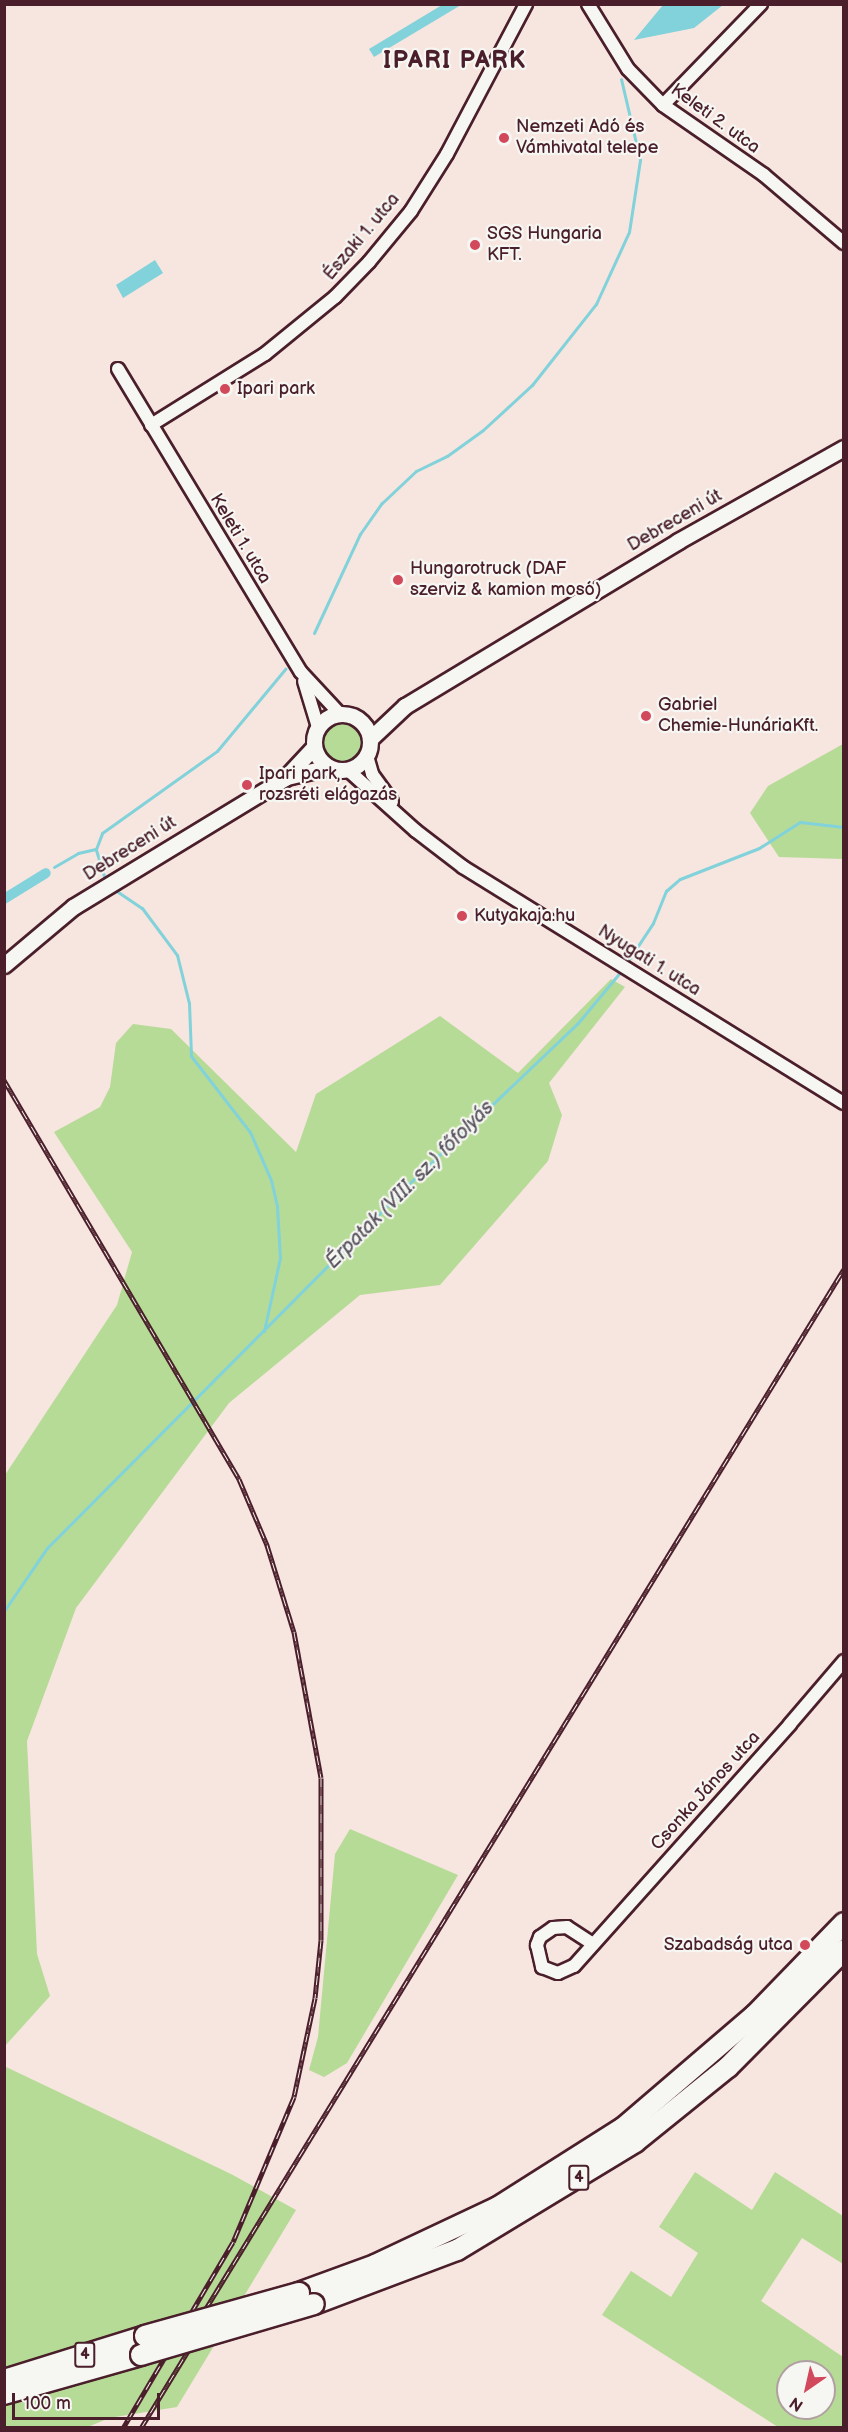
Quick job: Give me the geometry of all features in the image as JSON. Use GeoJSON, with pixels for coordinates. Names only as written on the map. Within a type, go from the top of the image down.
{"type":"FeatureCollection","features":[{"type":"Feature","properties":{"kind":"main road","name":"4"},"geometry":{"type":"LineString","coordinates":[[307,2298],[498,2207],[623,2128],[755,2015],[843,1923]]}},
{"type":"Feature","properties":{"kind":"main road","name":"4"},"geometry":{"type":"LineString","coordinates":[[4,2380],[143,2345],[307,2298],[457,2250],[514,2219],[635,2142],[728,2067],[843,1950]]}},
{"type":"Feature","properties":{"kind":"main road","name":"4"},"geometry":{"type":"LineString","coordinates":[[4,2394],[143,2345]]}},
{"type":"Feature","properties":{"kind":"street","name":"Északi 1. utca"},"geometry":{"type":"LineString","coordinates":[[151,424],[266,354],[335,297],[369,262],[411,211],[447,154],[525,4]]}},
{"type":"Feature","properties":{"kind":"street","name":"Keleti 2. utca"},"geometry":{"type":"LineString","coordinates":[[588,4],[628,69],[663,105],[764,175],[843,243]]}},
{"type":"Feature","properties":{"kind":"street"},"geometry":{"type":"LineString","coordinates":[[663,105],[762,4]]}},
{"type":"Feature","properties":{"kind":"street","name":"Keleti 1. utca"},"geometry":{"type":"LineString","coordinates":[[118,369],[301,672]]}},
{"type":"Feature","properties":{"kind":"street","name":"Debreceni út"},"geometry":{"type":"LineString","coordinates":[[405,706],[668,547],[843,448]]}},
{"type":"Feature","properties":{"kind":"street"},"geometry":{"type":"LineString","coordinates":[[301,672],[339,714],[357,718],[405,706]]}},
{"type":"Feature","properties":{"kind":"street"},"geometry":{"type":"LineString","coordinates":[[285,778],[314,747],[318,727],[301,672]]}},
{"type":"Feature","properties":{"kind":"street"},"geometry":{"type":"LineString","coordinates":[[285,778],[329,767],[348,770],[367,756],[371,738],[405,706]]}},
{"type":"Feature","properties":{"kind":"street"},"geometry":{"type":"LineString","coordinates":[[318,727],[339,714]]}},
{"type":"Feature","properties":{"kind":"street"},"geometry":{"type":"LineString","coordinates":[[357,718],[371,738]]}},
{"type":"Feature","properties":{"kind":"street"},"geometry":{"type":"LineString","coordinates":[[314,747],[329,767]]}},
{"type":"Feature","properties":{"kind":"street","name":"Nyugati 1. utca"},"geometry":{"type":"LineString","coordinates":[[367,756],[372,774],[408,824]]}},
{"type":"Feature","properties":{"kind":"street","name":"Nyugati 1. utca"},"geometry":{"type":"LineString","coordinates":[[348,770],[408,824],[464,867],[843,1103]]}},
{"type":"Feature","properties":{"kind":"street","name":"Debreceni út"},"geometry":{"type":"LineString","coordinates":[[4,965],[73,907],[285,778]]}},
{"type":"Feature","properties":{"kind":"street","name":"Csonka János utca"},"geometry":{"type":"LineString","coordinates":[[593,1944],[567,1927],[553,1928],[540,1937],[537,1945],[542,1967],[558,1973],[574,1966],[843,1661]]}},
{"type":"Feature","properties":{"kind":"green space"},"geometry":{"type":"Polygon","coordinates":[[[343,720],[352,721],[359,726],[364,733],[364,751],[359,758],[352,763],[343,764],[334,763],[327,758],[322,751],[321,742],[322,733],[327,726],[334,721],[343,720]]]}},
{"type":"Feature","properties":{"kind":"green space"},"geometry":{"type":"Polygon","coordinates":[[[843,744],[843,859],[779,857],[750,813],[768,786],[843,744]]]}},
{"type":"Feature","properties":{"kind":"green space"},"geometry":{"type":"Polygon","coordinates":[[[611,979],[625,987],[549,1083],[562,1115],[548,1161],[440,1285],[360,1295],[229,1403],[76,1608],[27,1741],[37,1954],[50,1996],[5,2046],[5,1475],[117,1305],[132,1252],[54,1132],[100,1107],[110,1087],[116,1043],[133,1024],[171,1029],[296,1152],[316,1094],[440,1016],[518,1073],[611,979]]]}},
{"type":"Feature","properties":{"kind":"green space"},"geometry":{"type":"Polygon","coordinates":[[[350,1829],[458,1875],[347,2063],[324,2077],[309,2070],[318,2037],[335,1854],[350,1829]]]}},
{"type":"Feature","properties":{"kind":"green space"},"geometry":{"type":"Polygon","coordinates":[[[4,2066],[231,2174],[296,2210],[177,2407],[109,2418],[88,2427],[5,2427],[4,2066]]]}},
{"type":"Feature","properties":{"kind":"green space"},"geometry":{"type":"Polygon","coordinates":[[[695,2172],[752,2210],[775,2172],[843,2216],[843,2264],[802,2238],[761,2301],[843,2357],[843,2427],[778,2427],[602,2315],[631,2271],[671,2297],[698,2253],[659,2227],[695,2172]]]}},
{"type":"Feature","properties":{"kind":"water"},"geometry":{"type":"Polygon","coordinates":[[[442,5],[461,5],[374,57],[369,49],[442,5]]]}},
{"type":"Feature","properties":{"kind":"water"},"geometry":{"type":"Polygon","coordinates":[[[663,5],[723,5],[694,28],[634,40],[663,5]]]}},
{"type":"Feature","properties":{"kind":"water"},"geometry":{"type":"Polygon","coordinates":[[[155,260],[163,273],[123,298],[116,285],[155,260]]]}},
{"type":"Feature","properties":{"kind":"waterway"},"geometry":{"type":"LineString","coordinates":[[314,633],[360,534],[382,503],[416,471],[447,456],[483,430],[532,385],[596,304],[629,232],[640,160],[621,79]]}},
{"type":"Feature","properties":{"kind":"waterway"},"geometry":{"type":"LineString","coordinates":[[104,876],[96,849],[102,833],[217,751],[285,669]]}},
{"type":"Feature","properties":{"kind":"waterway","name":"Érpatak (VIII. sz.) főfolyás"},"geometry":{"type":"LineString","coordinates":[[626,964],[653,923],[666,891],[680,879],[759,848],[800,822],[844,827]]}},
{"type":"Feature","properties":{"kind":"waterway"},"geometry":{"type":"LineString","coordinates":[[54,867],[78,853],[96,849]]}},
{"type":"Feature","properties":{"kind":"waterway"},"geometry":{"type":"LineString","coordinates":[[4,899],[46,873]]}},
{"type":"Feature","properties":{"kind":"waterway"},"geometry":{"type":"LineString","coordinates":[[118,892],[142,908],[177,955],[189,1003],[191,1056],[250,1132],[271,1180],[277,1207],[280,1258],[264,1331]]}},
{"type":"Feature","properties":{"kind":"waterway","name":"Érpatak (VIII. sz.) főfolyás"},"geometry":{"type":"LineString","coordinates":[[4,1611],[47,1548],[414,1179],[577,1024],[622,970]]}},
{"type":"Feature","properties":{"kind":"railway"},"geometry":{"type":"LineString","coordinates":[[4,1080],[239,1479],[267,1545],[294,1632],[321,1778],[321,1940],[315,1998],[294,2097],[233,2242],[123,2428]]}},
{"type":"Feature","properties":{"kind":"railway"},"geometry":{"type":"LineString","coordinates":[[205,2310],[844,1269]]}},
{"type":"Feature","properties":{"kind":"railway"},"geometry":{"type":"LineString","coordinates":[[141,2428],[216,2305]]}},
{"type":"Feature","properties":{"kind":"place","name":"Nemzeti Adó és Vámhivatal telepe"},"geometry":{"type":"Point","coordinates":[504,138]}},
{"type":"Feature","properties":{"kind":"place","name":"SGS Hungaria KFT."},"geometry":{"type":"Point","coordinates":[475,245]}},
{"type":"Feature","properties":{"kind":"place","name":"Ipari park"},"geometry":{"type":"Point","coordinates":[225,389]}},
{"type":"Feature","properties":{"kind":"place","name":"Hungarotruck (DAF szerviz & kamion mosó)"},"geometry":{"type":"Point","coordinates":[398,580]}},
{"type":"Feature","properties":{"kind":"place","name":"Gabriel Chemie-HunáriaKft."},"geometry":{"type":"Point","coordinates":[646,716]}},
{"type":"Feature","properties":{"kind":"place","name":"Ipari park, rozsréti elágazás"},"geometry":{"type":"Point","coordinates":[247,785]}},
{"type":"Feature","properties":{"kind":"place","name":"Kutyakaja.hu"},"geometry":{"type":"Point","coordinates":[462,916]}},
{"type":"Feature","properties":{"kind":"place","name":"Szabadság utca"},"geometry":{"type":"Point","coordinates":[805,1945]}},
{"type":"Feature","properties":{"kind":"district","name":"IPARI PARK"},"geometry":{"type":"Point","coordinates":[455,61]}}]}
